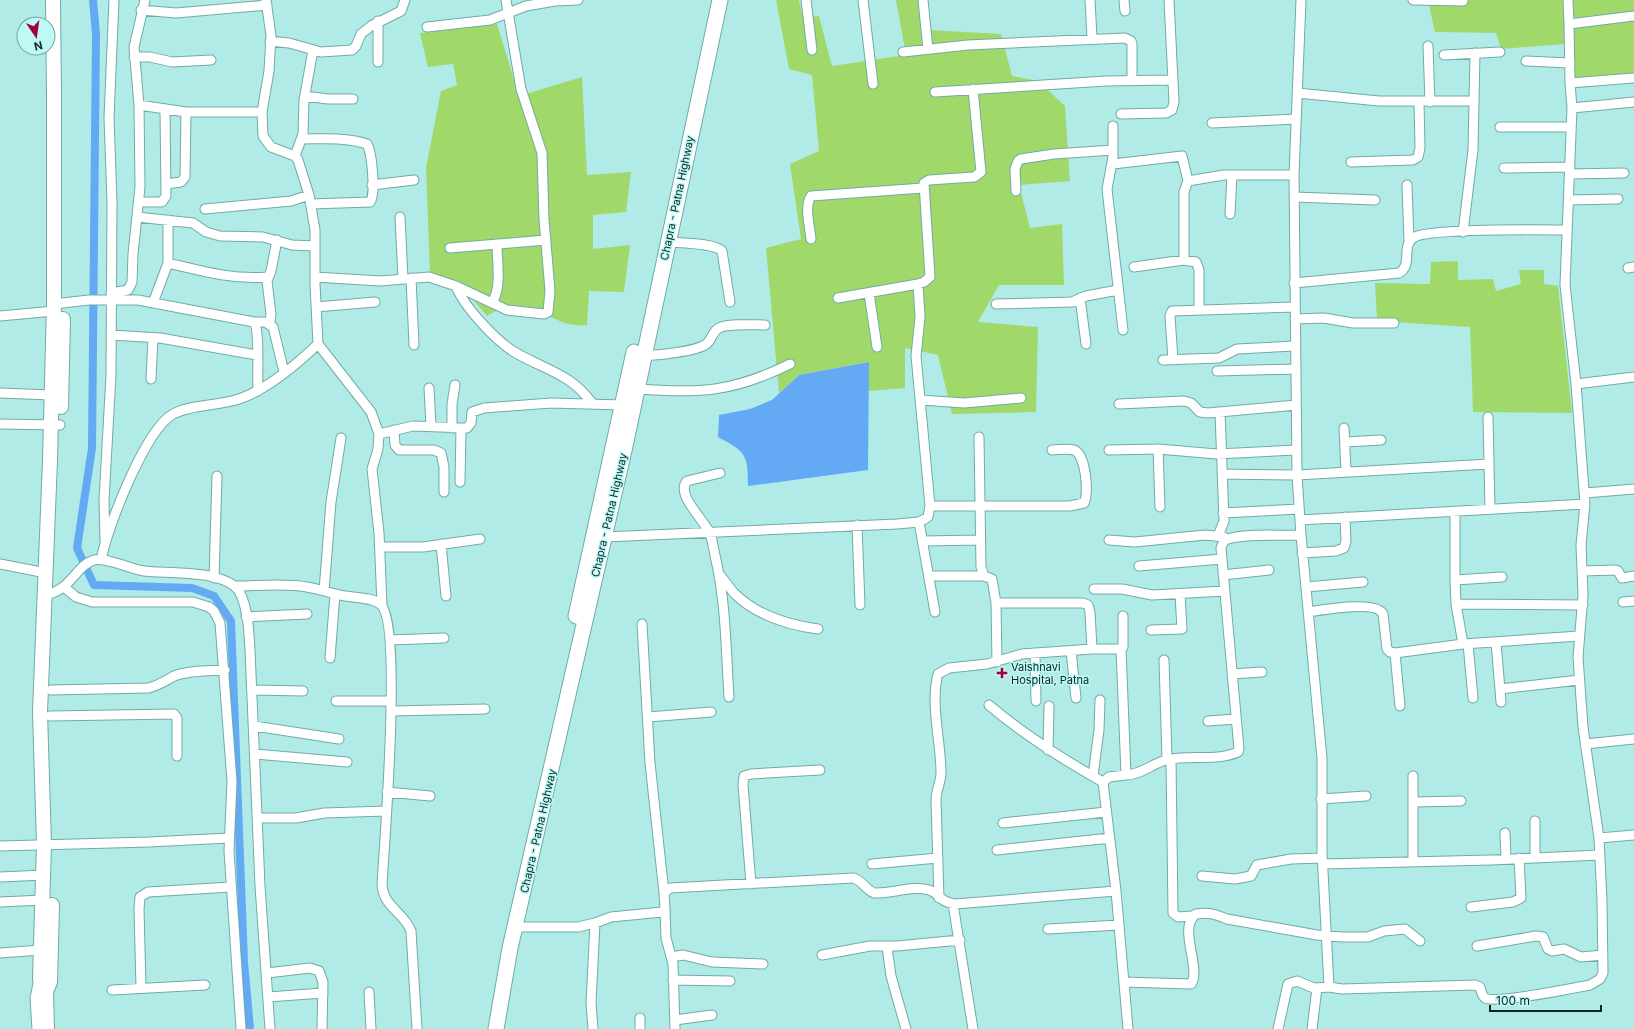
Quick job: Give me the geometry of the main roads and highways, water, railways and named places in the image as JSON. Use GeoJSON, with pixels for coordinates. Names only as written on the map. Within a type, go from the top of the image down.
{"type":"FeatureCollection","features":[{"type":"Feature","properties":{"kind":"highway","name":"Chapra - Patna Highway"},"geometry":{"type":"LineString","coordinates":[[486,1029],[503,942],[623,405],[709,0]]}},
{"type":"Feature","properties":{"kind":"highway","name":"Chapra - Patna Highway"},"geometry":{"type":"LineString","coordinates":[[496,1029],[510,948],[637,389],[720,0]]}},
{"type":"Feature","properties":{"kind":"main road"},"geometry":{"type":"LineString","coordinates":[[46,987],[41,950],[44,874],[49,844],[40,712],[54,592],[46,573],[56,425],[52,395],[57,306],[52,0]]}},
{"type":"Feature","properties":{"kind":"main road"},"geometry":{"type":"LineString","coordinates":[[47,1029],[46,987],[50,716],[54,592],[62,0]]}},
{"type":"Feature","properties":{"kind":"water"},"geometry":{"type":"Polygon","coordinates":[[[869,362],[868,470],[748,486],[747,467],[744,455],[734,446],[718,437],[719,415],[750,409],[772,400],[799,375],[869,362]]]}},
{"type":"Feature","properties":{"kind":"waterway"},"geometry":{"type":"LineString","coordinates":[[93,0],[96,34],[92,448],[77,548],[94,585],[192,588],[214,596],[231,621],[244,962],[250,1029]]}},
{"type":"Feature","properties":{"kind":"place","name":"Vaishnavi Hospital, Patna"},"geometry":{"type":"Point","coordinates":[1002,673]}}]}
